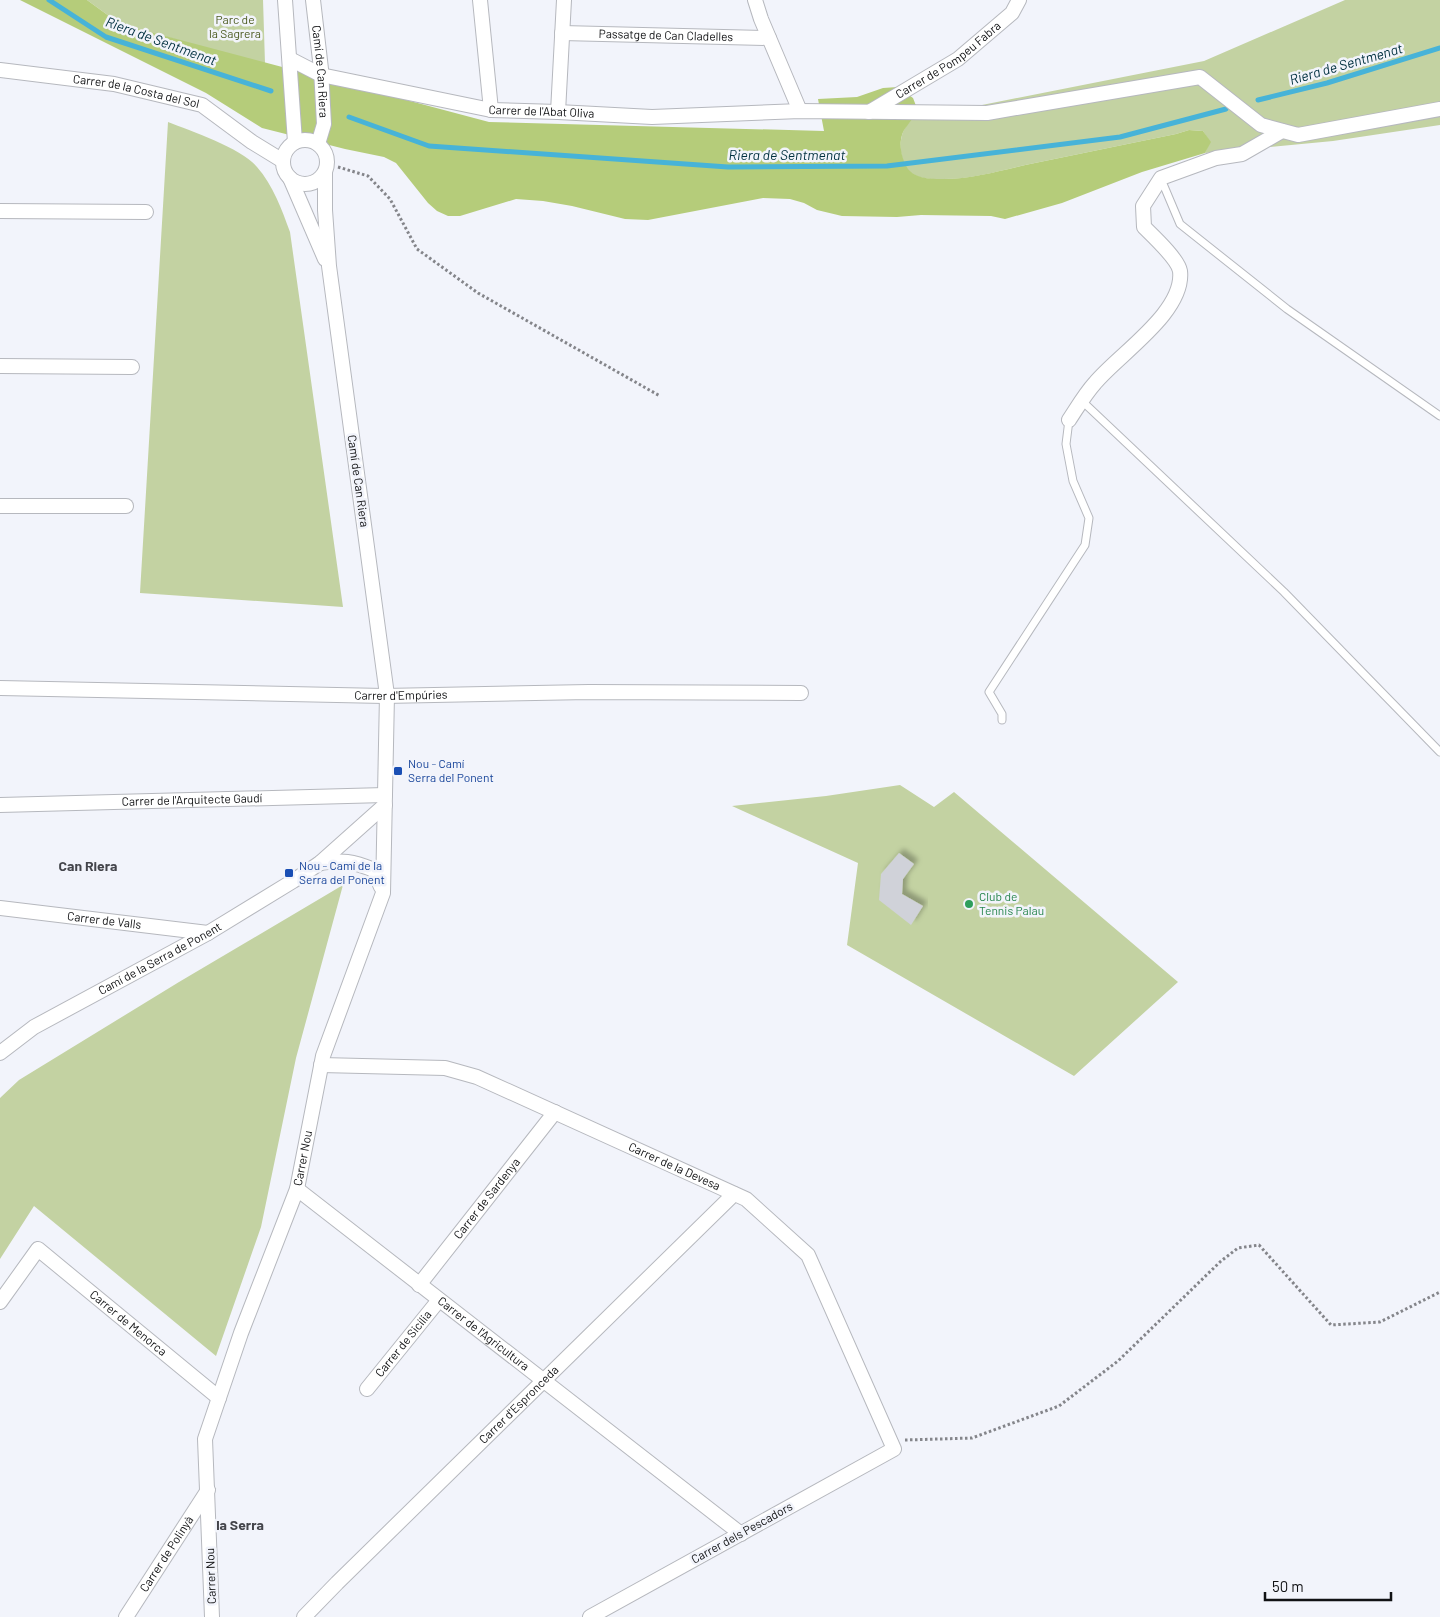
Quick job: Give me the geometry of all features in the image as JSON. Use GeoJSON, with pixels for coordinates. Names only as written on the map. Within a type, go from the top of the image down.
{"type":"FeatureCollection","features":[{"type":"Feature","properties":{"kind":"street"},"geometry":{"type":"LineString","coordinates":[[285,0],[295,142]]}},
{"type":"Feature","properties":{"kind":"street","name":"Camí de Can Riera"},"geometry":{"type":"LineString","coordinates":[[314,0],[324,124],[318,144]]}},
{"type":"Feature","properties":{"kind":"street"},"geometry":{"type":"LineString","coordinates":[[480,0],[491,110]]}},
{"type":"Feature","properties":{"kind":"street"},"geometry":{"type":"LineString","coordinates":[[558,112],[564,0]]}},
{"type":"Feature","properties":{"kind":"street"},"geometry":{"type":"LineString","coordinates":[[755,0],[800,111]]}},
{"type":"Feature","properties":{"kind":"street","name":"Carrer de Pompeu Fabra"},"geometry":{"type":"LineString","coordinates":[[869,112],[958,59],[1012,12],[1019,0]]}},
{"type":"Feature","properties":{"kind":"street","name":"Passatge de Can Cladelles"},"geometry":{"type":"LineString","coordinates":[[562,33],[769,38]]}},
{"type":"Feature","properties":{"kind":"street","name":"Carrer de l'Abat Oliva"},"geometry":{"type":"LineString","coordinates":[[290,58],[321,75],[491,110],[652,117],[800,111],[987,113],[1200,77],[1261,125],[1298,135],[1440,109]]}},
{"type":"Feature","properties":{"kind":"street","name":"Carrer de la Costa del Sol"},"geometry":{"type":"LineString","coordinates":[[0,70],[114,84],[202,105],[252,142],[283,161]]}},
{"type":"Feature","properties":{"kind":"street"},"geometry":{"type":"LineString","coordinates":[[1069,420],[1095,382],[1170,307],[1179,284],[1180,269],[1168,252],[1144,227],[1143,206],[1161,178],[1216,158],[1242,154],[1282,130]]}},
{"type":"Feature","properties":{"kind":"street"},"geometry":{"type":"LineString","coordinates":[[307,140],[318,144],[324,149],[327,156],[326,169],[315,182],[308,184],[302,184],[290,178],[285,171],[283,161],[287,150],[295,142],[307,140]]}},
{"type":"Feature","properties":{"kind":"street","name":"Camí de Can Riera"},"geometry":{"type":"LineString","coordinates":[[326,169],[325,210],[329,266],[387,695]]}},
{"type":"Feature","properties":{"kind":"street","name":"Camí de Can Riera"},"geometry":{"type":"LineString","coordinates":[[290,178],[329,266]]}},
{"type":"Feature","properties":{"kind":"street"},"geometry":{"type":"LineString","coordinates":[[0,212],[146,212]]}},
{"type":"Feature","properties":{"kind":"street"},"geometry":{"type":"LineString","coordinates":[[0,366],[132,367]]}},
{"type":"Feature","properties":{"kind":"street"},"geometry":{"type":"LineString","coordinates":[[0,506],[126,506]]}},
{"type":"Feature","properties":{"kind":"street","name":"Carrer d'Empúries"},"geometry":{"type":"LineString","coordinates":[[0,688],[387,695],[590,692],[801,693]]}},
{"type":"Feature","properties":{"kind":"street","name":"Carrer Nou"},"geometry":{"type":"LineString","coordinates":[[212,1617],[206,1439],[241,1332],[297,1190],[323,1056],[383,893],[387,695]]}},
{"type":"Feature","properties":{"kind":"street","name":"Carrer de l'Arquitecte Gaudí"},"geometry":{"type":"LineString","coordinates":[[0,805],[385,800]]}},
{"type":"Feature","properties":{"kind":"street","name":"Camí de la Serra de Ponent"},"geometry":{"type":"LineString","coordinates":[[0,1053],[34,1027],[208,933],[320,863],[385,800]]}},
{"type":"Feature","properties":{"kind":"street","name":"Camí de la Serra de Ponent"},"geometry":{"type":"LineString","coordinates":[[320,863],[356,862],[374,870],[383,893]]}},
{"type":"Feature","properties":{"kind":"street","name":"Carrer de Valls"},"geometry":{"type":"LineString","coordinates":[[0,908],[208,933]]}},
{"type":"Feature","properties":{"kind":"street","name":"Carrer de la Devesa"},"geometry":{"type":"LineString","coordinates":[[321,1065],[445,1068],[476,1077],[746,1199],[808,1255],[892,1446]]}},
{"type":"Feature","properties":{"kind":"street","name":"Carrer de Sardenya"},"geometry":{"type":"LineString","coordinates":[[419,1285],[555,1112]]}},
{"type":"Feature","properties":{"kind":"street","name":"Carrer de l'Agricultura"},"geometry":{"type":"LineString","coordinates":[[297,1190],[741,1534]]}},
{"type":"Feature","properties":{"kind":"street","name":"Carrer d'Espronceda"},"geometry":{"type":"LineString","coordinates":[[304,1617],[734,1194]]}},
{"type":"Feature","properties":{"kind":"street","name":"Carrer de Menorca"},"geometry":{"type":"LineString","coordinates":[[0,1302],[38,1249],[219,1398]]}},
{"type":"Feature","properties":{"kind":"street","name":"Carrer de Sicília"},"geometry":{"type":"LineString","coordinates":[[367,1389],[439,1300]]}},
{"type":"Feature","properties":{"kind":"street","name":"Carrer dels Pescadors"},"geometry":{"type":"LineString","coordinates":[[590,1617],[741,1534],[892,1446]]}},
{"type":"Feature","properties":{"kind":"street","name":"Carrer de Polinyà"},"geometry":{"type":"LineString","coordinates":[[126,1617],[208,1490]]}},
{"type":"Feature","properties":{"kind":"lane"},"geometry":{"type":"LineString","coordinates":[[1161,178],[1180,224],[1287,309],[1440,416]]}},
{"type":"Feature","properties":{"kind":"lane"},"geometry":{"type":"LineString","coordinates":[[1082,401],[1284,592],[1440,752]]}},
{"type":"Feature","properties":{"kind":"lane"},"geometry":{"type":"LineString","coordinates":[[1002,720],[1002,714],[989,692],[1085,545],[1089,518],[1073,481],[1066,444],[1069,420]]}},
{"type":"Feature","properties":{"kind":"path"},"geometry":{"type":"LineString","coordinates":[[326,169],[368,176],[390,199],[417,249],[478,293],[660,396]]}},
{"type":"Feature","properties":{"kind":"path"},"geometry":{"type":"LineString","coordinates":[[892,1446],[905,1440],[972,1438],[1059,1406],[1118,1361],[1221,1261],[1238,1248],[1259,1245],[1331,1325],[1380,1322],[1440,1292]]}},
{"type":"Feature","properties":{"kind":"green space"},"geometry":{"type":"Polygon","coordinates":[[[20,0],[87,0],[120,24],[489,122],[824,131],[818,99],[857,97],[883,88],[898,87],[913,98],[918,111],[904,131],[901,147],[903,159],[908,169],[920,177],[954,179],[976,176],[1189,130],[1203,131],[1211,142],[1205,153],[1142,172],[1062,203],[1005,219],[991,216],[842,216],[817,210],[804,203],[790,199],[763,198],[648,220],[625,219],[572,206],[516,199],[460,216],[448,216],[437,211],[428,203],[396,163],[384,157],[262,128],[206,93],[20,0]]]}},
{"type":"Feature","properties":{"kind":"green space","name":"Parc de la Sagrera"},"geometry":{"type":"Polygon","coordinates":[[[87,0],[263,0],[265,64],[120,24],[87,0]]]}},
{"type":"Feature","properties":{"kind":"green space"},"geometry":{"type":"Polygon","coordinates":[[[1345,0],[1440,0],[1440,125],[1333,141],[1205,153],[1210,142],[1203,131],[1189,130],[987,174],[955,179],[920,177],[908,170],[903,160],[901,142],[903,131],[916,115],[917,105],[982,105],[1204,61],[1345,0]]]}},
{"type":"Feature","properties":{"kind":"green space"},"geometry":{"type":"Polygon","coordinates":[[[168,122],[229,147],[250,160],[263,174],[272,190],[290,232],[343,607],[140,593],[168,122]]]}},
{"type":"Feature","properties":{"kind":"green space","name":"Club de Tennis Palau"},"geometry":{"type":"Polygon","coordinates":[[[900,785],[934,807],[954,792],[1178,982],[1074,1076],[847,945],[858,863],[732,806],[826,796],[900,785]]]}},
{"type":"Feature","properties":{"kind":"green space"},"geometry":{"type":"Polygon","coordinates":[[[343,885],[296,1058],[261,1227],[216,1356],[34,1206],[0,1259],[0,1098],[19,1080],[343,885]]]}},
{"type":"Feature","properties":{"kind":"building"},"geometry":{"type":"Polygon","coordinates":[[[899,853],[914,864],[903,879],[902,894],[923,906],[911,925],[879,900],[881,874],[899,853]]]}},
{"type":"Feature","properties":{"kind":"waterway","name":"Riera de Sentmenat"},"geometry":{"type":"LineString","coordinates":[[49,0],[106,37],[271,91]]}},
{"type":"Feature","properties":{"kind":"waterway","name":"Riera de Sentmenat"},"geometry":{"type":"LineString","coordinates":[[1258,100],[1327,83],[1440,48]]}},
{"type":"Feature","properties":{"kind":"waterway","name":"Riera de Sentmenat"},"geometry":{"type":"LineString","coordinates":[[349,117],[429,146],[728,167],[887,166],[1120,137],[1226,109]]}},
{"type":"Feature","properties":{"kind":"place","name":"Nou - Camí Serra del Ponent"},"geometry":{"type":"Point","coordinates":[398,771]}},
{"type":"Feature","properties":{"kind":"place","name":"Nou - Camí de la Serra del Ponent"},"geometry":{"type":"Point","coordinates":[289,873]}},
{"type":"Feature","properties":{"kind":"place","name":"Club de Tennis Palau"},"geometry":{"type":"Point","coordinates":[969,904]}},
{"type":"Feature","properties":{"kind":"district","name":"Can Riera"},"geometry":{"type":"Point","coordinates":[88,866]}},
{"type":"Feature","properties":{"kind":"district","name":"la Serra"},"geometry":{"type":"Point","coordinates":[240,1525]}}]}
